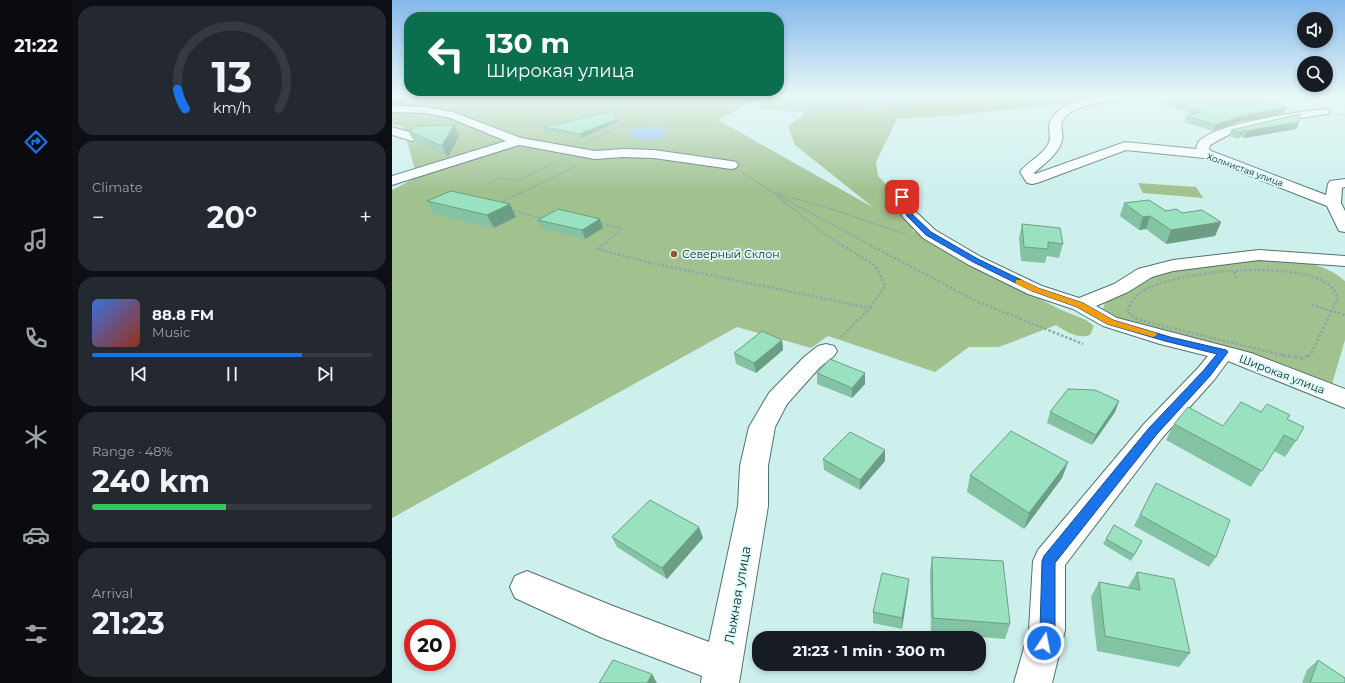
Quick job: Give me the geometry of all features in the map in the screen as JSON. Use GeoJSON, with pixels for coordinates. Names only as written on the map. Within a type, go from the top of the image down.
{"type":"FeatureCollection","features":[{"type":"Feature","properties":{"kind":"street"},"geometry":{"type":"LineString","coordinates":[[485,128],[518,141],[595,155],[623,153],[654,154],[731,165]]}},
{"type":"Feature","properties":{"kind":"street","name":"Холмистая улица"},"geometry":{"type":"LineString","coordinates":[[1056,128],[1056,140],[1046,156],[1027,172],[1032,180],[1125,146],[1206,154],[1333,203]]}},
{"type":"Feature","properties":{"kind":"street"},"geometry":{"type":"LineString","coordinates":[[1206,154],[1202,149],[1204,143],[1226,131],[1240,128]]}},
{"type":"Feature","properties":{"kind":"street"},"geometry":{"type":"LineString","coordinates":[[392,130],[412,137]]}},
{"type":"Feature","properties":{"kind":"street"},"geometry":{"type":"LineString","coordinates":[[392,181],[518,141]]}},
{"type":"Feature","properties":{"kind":"street"},"geometry":{"type":"LineString","coordinates":[[1345,183],[1335,184],[1333,203],[1345,227]]}},
{"type":"Feature","properties":{"kind":"street","name":"Широкая улица"},"geometry":{"type":"LineString","coordinates":[[902,197],[909,214],[929,234],[975,261],[1035,290],[1080,305],[1110,322],[1168,339],[1243,358],[1344,393]]}},
{"type":"Feature","properties":{"kind":"street"},"geometry":{"type":"LineString","coordinates":[[1080,305],[1121,288],[1145,273],[1173,266],[1259,255],[1345,261]]}},
{"type":"Feature","properties":{"kind":"street","name":"Лыжная улица"},"geometry":{"type":"LineString","coordinates":[[722,674],[752,506],[754,466],[762,427],[778,399],[812,362],[826,352]]}},
{"type":"Feature","properties":{"kind":"street"},"geometry":{"type":"LineString","coordinates":[[1033,683],[1047,630],[1049,561],[1153,431],[1206,374],[1223,352]]}},
{"type":"Feature","properties":{"kind":"street"},"geometry":{"type":"LineString","coordinates":[[527,587],[613,624],[722,674]]}},
{"type":"Feature","properties":{"kind":"path"},"geometry":{"type":"LineString","coordinates":[[486,184],[500,178],[516,181],[618,128]]}},
{"type":"Feature","properties":{"kind":"path"},"geometry":{"type":"LineString","coordinates":[[500,203],[595,155]]}},
{"type":"Feature","properties":{"kind":"path"},"geometry":{"type":"LineString","coordinates":[[731,165],[772,192],[826,235],[876,266],[885,286],[870,308],[826,352]]}},
{"type":"Feature","properties":{"kind":"path"},"geometry":{"type":"LineString","coordinates":[[772,192],[825,207],[904,233],[945,243]]}},
{"type":"Feature","properties":{"kind":"path"},"geometry":{"type":"LineString","coordinates":[[772,192],[976,301],[1024,318],[1083,344]]}},
{"type":"Feature","properties":{"kind":"path"},"geometry":{"type":"LineString","coordinates":[[507,209],[540,218],[548,216]]}},
{"type":"Feature","properties":{"kind":"path"},"geometry":{"type":"LineString","coordinates":[[592,221],[622,228],[598,249],[651,263],[870,308]]}},
{"type":"Feature","properties":{"kind":"path"},"geometry":{"type":"LineString","coordinates":[[1261,269],[1280,269],[1298,272],[1318,278],[1330,285],[1337,292],[1338,298],[1332,311],[1310,356],[1302,358],[1292,357],[1140,320],[1131,316],[1127,312],[1127,306],[1136,296],[1159,283],[1185,278],[1261,269]]}},
{"type":"Feature","properties":{"kind":"path"},"geometry":{"type":"LineString","coordinates":[[1312,305],[1315,304],[1345,315]]}},
{"type":"Feature","properties":{"kind":"green space","name":"Северный Склон"},"geometry":{"type":"Polygon","coordinates":[[[403,128],[732,128],[874,208],[795,145],[789,128],[893,128],[876,162],[878,176],[890,188],[899,211],[915,228],[912,230],[1059,309],[1086,320],[1094,326],[1090,335],[1086,336],[1068,332],[1056,325],[999,347],[969,347],[935,372],[828,336],[811,348],[737,327],[392,518],[392,190],[417,177],[403,128]]]}},
{"type":"Feature","properties":{"kind":"green space"},"geometry":{"type":"Polygon","coordinates":[[[1138,183],[1196,187],[1203,198],[1143,193],[1138,183]]]}},
{"type":"Feature","properties":{"kind":"green space"},"geometry":{"type":"Polygon","coordinates":[[[1265,259],[1307,263],[1327,269],[1345,281],[1345,340],[1332,384],[1144,329],[1107,314],[1103,309],[1106,300],[1150,274],[1265,259]]]}},
{"type":"Feature","properties":{"kind":"water"},"geometry":{"type":"Polygon","coordinates":[[[662,128],[667,130],[666,136],[647,140],[628,136],[631,130],[662,128]]]}},
{"type":"Feature","properties":{"kind":"building"},"geometry":{"type":"Polygon","coordinates":[[[413,128],[452,128],[442,146],[408,131],[412,130],[413,128]]]}},
{"type":"Feature","properties":{"kind":"building"},"geometry":{"type":"Polygon","coordinates":[[[548,128],[595,128],[580,134],[548,128]]]}},
{"type":"Feature","properties":{"kind":"building"},"geometry":{"type":"Polygon","coordinates":[[[1240,128],[1265,128],[1247,131],[1243,130],[1240,133],[1231,130],[1240,128]]]}},
{"type":"Feature","properties":{"kind":"building"},"geometry":{"type":"Polygon","coordinates":[[[451,191],[510,204],[487,215],[427,201],[451,191]]]}},
{"type":"Feature","properties":{"kind":"building"},"geometry":{"type":"Polygon","coordinates":[[[1149,200],[1166,211],[1176,209],[1182,213],[1202,210],[1221,222],[1171,230],[1150,216],[1143,217],[1124,203],[1149,200]]]}},
{"type":"Feature","properties":{"kind":"building"},"geometry":{"type":"Polygon","coordinates":[[[558,209],[600,219],[582,230],[538,220],[558,209]]]}},
{"type":"Feature","properties":{"kind":"building"},"geometry":{"type":"Polygon","coordinates":[[[1022,224],[1060,228],[1063,244],[1048,242],[1048,249],[1024,247],[1022,224]]]}},
{"type":"Feature","properties":{"kind":"building"},"geometry":{"type":"Polygon","coordinates":[[[762,331],[782,340],[754,363],[734,353],[762,331]]]}},
{"type":"Feature","properties":{"kind":"building"},"geometry":{"type":"Polygon","coordinates":[[[830,359],[865,373],[852,388],[817,373],[830,359]]]}},
{"type":"Feature","properties":{"kind":"building"},"geometry":{"type":"Polygon","coordinates":[[[1068,389],[1095,390],[1119,401],[1096,435],[1050,412],[1068,389]]]}},
{"type":"Feature","properties":{"kind":"building"},"geometry":{"type":"Polygon","coordinates":[[[1241,402],[1261,412],[1267,404],[1290,415],[1287,419],[1304,427],[1296,441],[1284,435],[1262,471],[1174,424],[1188,407],[1223,426],[1241,402]]]}},
{"type":"Feature","properties":{"kind":"building"},"geometry":{"type":"Polygon","coordinates":[[[1011,431],[1068,462],[1029,513],[970,475],[1011,431]]]}},
{"type":"Feature","properties":{"kind":"building"},"geometry":{"type":"Polygon","coordinates":[[[850,432],[885,450],[860,480],[823,459],[850,432]]]}},
{"type":"Feature","properties":{"kind":"building"},"geometry":{"type":"Polygon","coordinates":[[[1156,483],[1230,520],[1216,557],[1140,515],[1156,483]]]}},
{"type":"Feature","properties":{"kind":"building"},"geometry":{"type":"Polygon","coordinates":[[[650,500],[699,527],[662,568],[612,537],[650,500]]]}},
{"type":"Feature","properties":{"kind":"building"},"geometry":{"type":"Polygon","coordinates":[[[1114,525],[1142,541],[1134,555],[1106,539],[1114,525]]]}},
{"type":"Feature","properties":{"kind":"building"},"geometry":{"type":"Polygon","coordinates":[[[932,557],[1003,561],[1010,624],[933,618],[932,557]]]}},
{"type":"Feature","properties":{"kind":"building"},"geometry":{"type":"Polygon","coordinates":[[[1137,572],[1174,579],[1190,653],[1105,636],[1099,582],[1140,590],[1137,572]]]}},
{"type":"Feature","properties":{"kind":"building"},"geometry":{"type":"Polygon","coordinates":[[[882,573],[909,579],[902,618],[873,612],[882,573]]]}},
{"type":"Feature","properties":{"kind":"building"},"geometry":{"type":"Polygon","coordinates":[[[613,660],[652,674],[647,683],[599,683],[613,660]]]}},
{"type":"Feature","properties":{"kind":"building"},"geometry":{"type":"Polygon","coordinates":[[[1318,660],[1345,678],[1345,683],[1310,683],[1318,660]]]}},
{"type":"Feature","properties":{"kind":"slow traffic"},"geometry":{"type":"LineString","coordinates":[[1019,282],[1035,290],[1080,305],[1110,322],[1153,335]]}},
{"type":"Feature","properties":{"kind":"place","name":"Северный Склон"},"geometry":{"type":"Point","coordinates":[674,254]}},
{"type":"Feature","properties":{"kind":"route"},"geometry":{"type":"LineString","coordinates":[[902,197],[909,214],[929,234],[975,261],[1035,290],[1080,305],[1110,322],[1168,339],[1223,352],[1206,374],[1153,431],[1049,561],[1047,630],[1044,643]]}}]}
